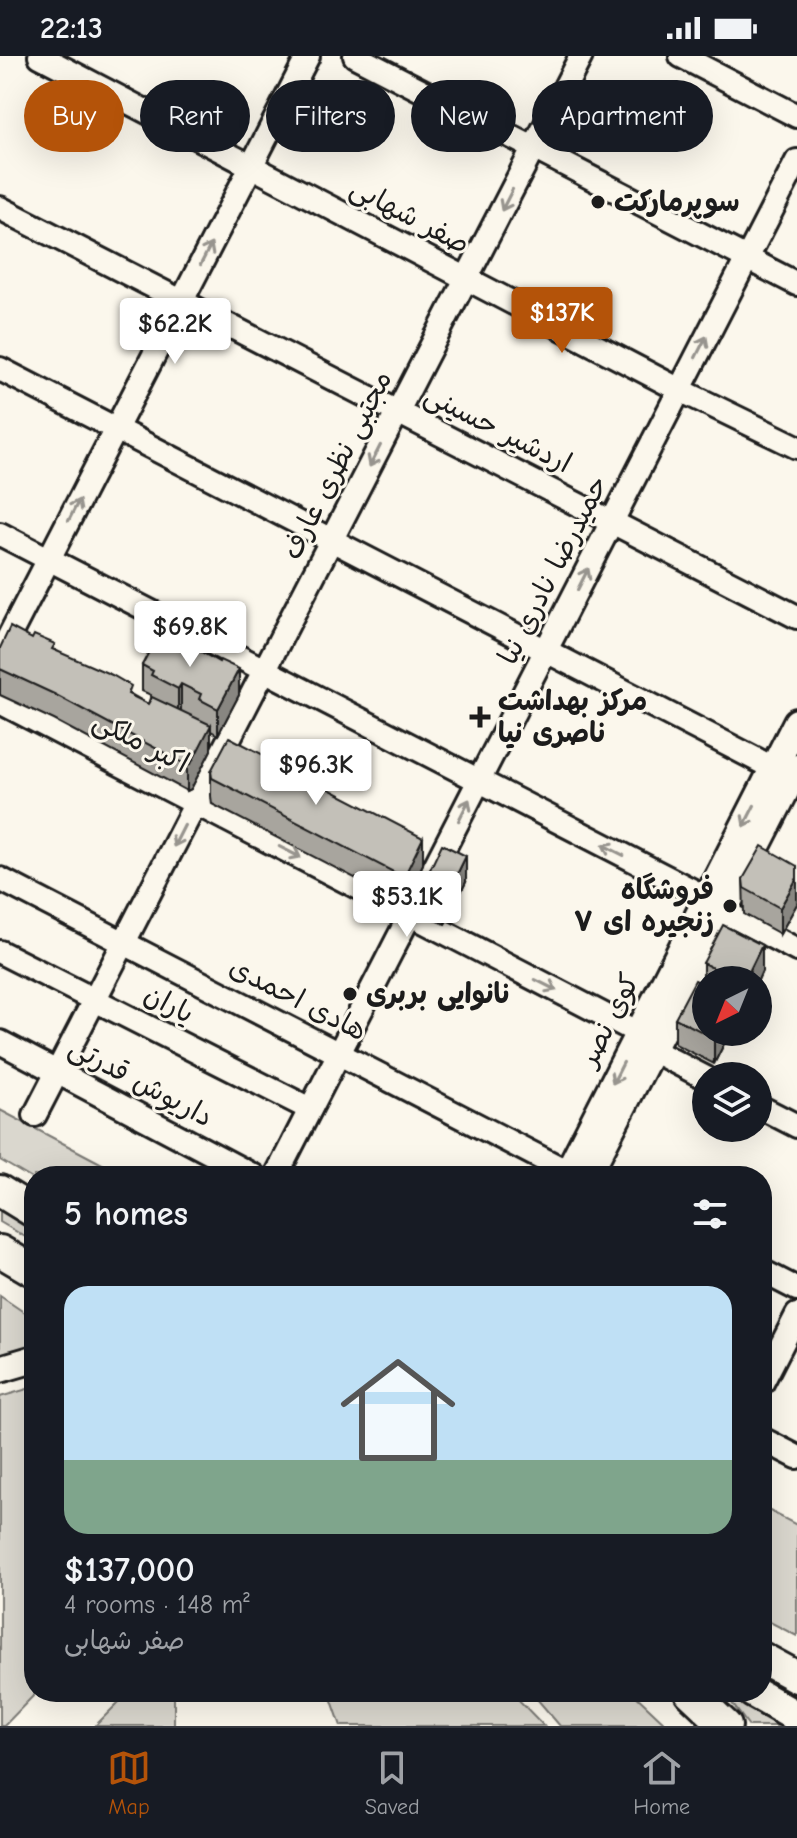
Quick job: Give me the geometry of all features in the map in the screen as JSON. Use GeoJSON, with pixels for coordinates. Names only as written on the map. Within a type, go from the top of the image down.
{"type":"FeatureCollection","features":[{"type":"Feature","properties":{"kind":"highway"},"geometry":{"type":"LineString","coordinates":[[0,1191],[24,1206]]}},
{"type":"Feature","properties":{"kind":"highway"},"geometry":{"type":"LineString","coordinates":[[0,1251],[24,1265]]}},
{"type":"Feature","properties":{"kind":"highway"},"geometry":{"type":"LineString","coordinates":[[772,1640],[797,1653]]}},
{"type":"Feature","properties":{"kind":"highway"},"geometry":{"type":"LineString","coordinates":[[772,1663],[797,1677]]}},
{"type":"Feature","properties":{"kind":"highway"},"geometry":{"type":"LineString","coordinates":[[701,1702],[726,1726]]}},
{"type":"Feature","properties":{"kind":"highway"},"geometry":{"type":"LineString","coordinates":[[771,1702],[797,1717]]}},
{"type":"Feature","properties":{"kind":"main road","name":"کوی نصر"},"geometry":{"type":"LineString","coordinates":[[579,1166],[715,905],[790,775],[797,722]]}},
{"type":"Feature","properties":{"kind":"main road"},"geometry":{"type":"LineString","coordinates":[[0,1369],[24,1362]]}},
{"type":"Feature","properties":{"kind":"street","name":"صفر شهابی"},"geometry":{"type":"LineString","coordinates":[[40,56],[680,390],[797,447]]}},
{"type":"Feature","properties":{"kind":"street"},"geometry":{"type":"LineString","coordinates":[[0,654],[308,56]]}},
{"type":"Feature","properties":{"kind":"street"},"geometry":{"type":"LineString","coordinates":[[355,56],[532,147]]}},
{"type":"Feature","properties":{"kind":"street","name":"مجتبی نظری عارف"},"geometry":{"type":"LineString","coordinates":[[569,80],[581,56]]}},
{"type":"Feature","properties":{"kind":"street"},"geometry":{"type":"LineString","coordinates":[[681,56],[797,116]]}},
{"type":"Feature","properties":{"kind":"street","name":"مجتبی نظری عارف"},"geometry":{"type":"LineString","coordinates":[[35,1115],[532,152]]}},
{"type":"Feature","properties":{"kind":"street"},"geometry":{"type":"LineString","coordinates":[[542,152],[797,284]]}},
{"type":"Feature","properties":{"kind":"street","name":"حمیدرضا نادری نیا"},"geometry":{"type":"LineString","coordinates":[[281,1166],[797,161]]}},
{"type":"Feature","properties":{"kind":"street","name":"اردشیر حسینی"},"geometry":{"type":"LineString","coordinates":[[0,208],[797,617]]}},
{"type":"Feature","properties":{"kind":"street"},"geometry":{"type":"LineString","coordinates":[[0,369],[790,775]]}},
{"type":"Feature","properties":{"kind":"street"},"geometry":{"type":"LineString","coordinates":[[0,534],[479,780],[797,950]]}},
{"type":"Feature","properties":{"kind":"street","name":"اکبر ملکی"},"geometry":{"type":"LineString","coordinates":[[0,702],[410,914],[646,1041],[692,1069]]}},
{"type":"Feature","properties":{"kind":"street","name":"هادی احمدی"},"geometry":{"type":"LineString","coordinates":[[0,879],[557,1166]]}},
{"type":"Feature","properties":{"kind":"street","name":"یاران"},"geometry":{"type":"LineString","coordinates":[[0,952],[310,1109]]}},
{"type":"Feature","properties":{"kind":"street","name":"داریوش قدرتی"},"geometry":{"type":"LineString","coordinates":[[0,1042],[235,1166]]}},
{"type":"Feature","properties":{"kind":"street"},"geometry":{"type":"LineString","coordinates":[[772,1113],[797,1126]]}},
{"type":"Feature","properties":{"kind":"street"},"geometry":{"type":"LineString","coordinates":[[772,1276],[797,1289]]}},
{"type":"Feature","properties":{"kind":"street"},"geometry":{"type":"LineString","coordinates":[[772,1364],[797,1315]]}},
{"type":"Feature","properties":{"kind":"street"},"geometry":{"type":"LineString","coordinates":[[772,1444],[797,1457]]}},
{"type":"Feature","properties":{"kind":"shaded area"},"geometry":{"type":"Polygon","coordinates":[[[0,1110],[106,1166],[24,1166],[24,1174],[0,1160],[0,1110]]]}},
{"type":"Feature","properties":{"kind":"shaded area"},"geometry":{"type":"Polygon","coordinates":[[[0,1210],[24,1224],[24,1236],[0,1222],[0,1210]]]}},
{"type":"Feature","properties":{"kind":"shaded area"},"geometry":{"type":"Polygon","coordinates":[[[0,1296],[24,1312],[24,1352],[0,1357],[0,1296]]]}},
{"type":"Feature","properties":{"kind":"shaded area"},"geometry":{"type":"Polygon","coordinates":[[[24,1390],[24,1702],[27,1702],[4,1726],[0,1726],[0,1397],[24,1390]]]}},
{"type":"Feature","properties":{"kind":"shaded area"},"geometry":{"type":"Polygon","coordinates":[[[772,1512],[797,1525],[797,1636],[772,1623],[772,1512]]]}},
{"type":"Feature","properties":{"kind":"shaded area"},"geometry":{"type":"Polygon","coordinates":[[[119,1702],[174,1702],[174,1726],[95,1726],[119,1702]]]}},
{"type":"Feature","properties":{"kind":"shaded area"},"geometry":{"type":"Polygon","coordinates":[[[333,1702],[521,1702],[544,1726],[341,1726],[333,1702]]]}},
{"type":"Feature","properties":{"kind":"shaded area"},"geometry":{"type":"Polygon","coordinates":[[[540,1702],[643,1702],[668,1726],[560,1726],[540,1702]]]}},
{"type":"Feature","properties":{"kind":"shaded area"},"geometry":{"type":"Polygon","coordinates":[[[731,1702],[789,1726],[749,1726],[731,1702]]]}},
{"type":"Feature","properties":{"kind":"building"},"geometry":{"type":"Polygon","coordinates":[[[10,627],[32,639],[34,635],[55,644],[52,649],[112,675],[131,686],[128,694],[148,704],[152,697],[211,725],[191,764],[187,765],[54,694],[0,669],[0,648],[10,627]]]}},
{"type":"Feature","properties":{"kind":"building"},"geometry":{"type":"Polygon","coordinates":[[[161,629],[219,662],[239,669],[218,709],[199,699],[201,694],[181,684],[178,689],[151,675],[153,671],[142,665],[161,629]]]}},
{"type":"Feature","properties":{"kind":"building"},"geometry":{"type":"Polygon","coordinates":[[[229,737],[423,838],[405,875],[401,876],[212,778],[211,771],[229,737]]]}},
{"type":"Feature","properties":{"kind":"building"},"geometry":{"type":"Polygon","coordinates":[[[442,844],[466,856],[445,899],[427,890],[424,882],[442,844]]]}},
{"type":"Feature","properties":{"kind":"building"},"geometry":{"type":"Polygon","coordinates":[[[762,846],[797,866],[797,878],[780,908],[744,888],[743,879],[762,846]]]}},
{"type":"Feature","properties":{"kind":"building"},"geometry":{"type":"Polygon","coordinates":[[[723,925],[762,945],[752,966],[709,966],[703,963],[723,925]]]}},
{"type":"Feature","properties":{"kind":"building"},"geometry":{"type":"Polygon","coordinates":[[[692,986],[692,1027],[675,1018],[692,986]]]}},
{"type":"Feature","properties":{"kind":"place","name":"سوپرمارکت"},"geometry":{"type":"Point","coordinates":[598,202]}},
{"type":"Feature","properties":{"kind":"place","name":"مرکز بهداشت ناصری نیا"},"geometry":{"type":"Point","coordinates":[480,717]}},
{"type":"Feature","properties":{"kind":"place","name":"فروشگاه زنجیره ای ۷"},"geometry":{"type":"Point","coordinates":[730,906]}},
{"type":"Feature","properties":{"kind":"place","name":"نانوایی بربری"},"geometry":{"type":"Point","coordinates":[350,994]}}]}
